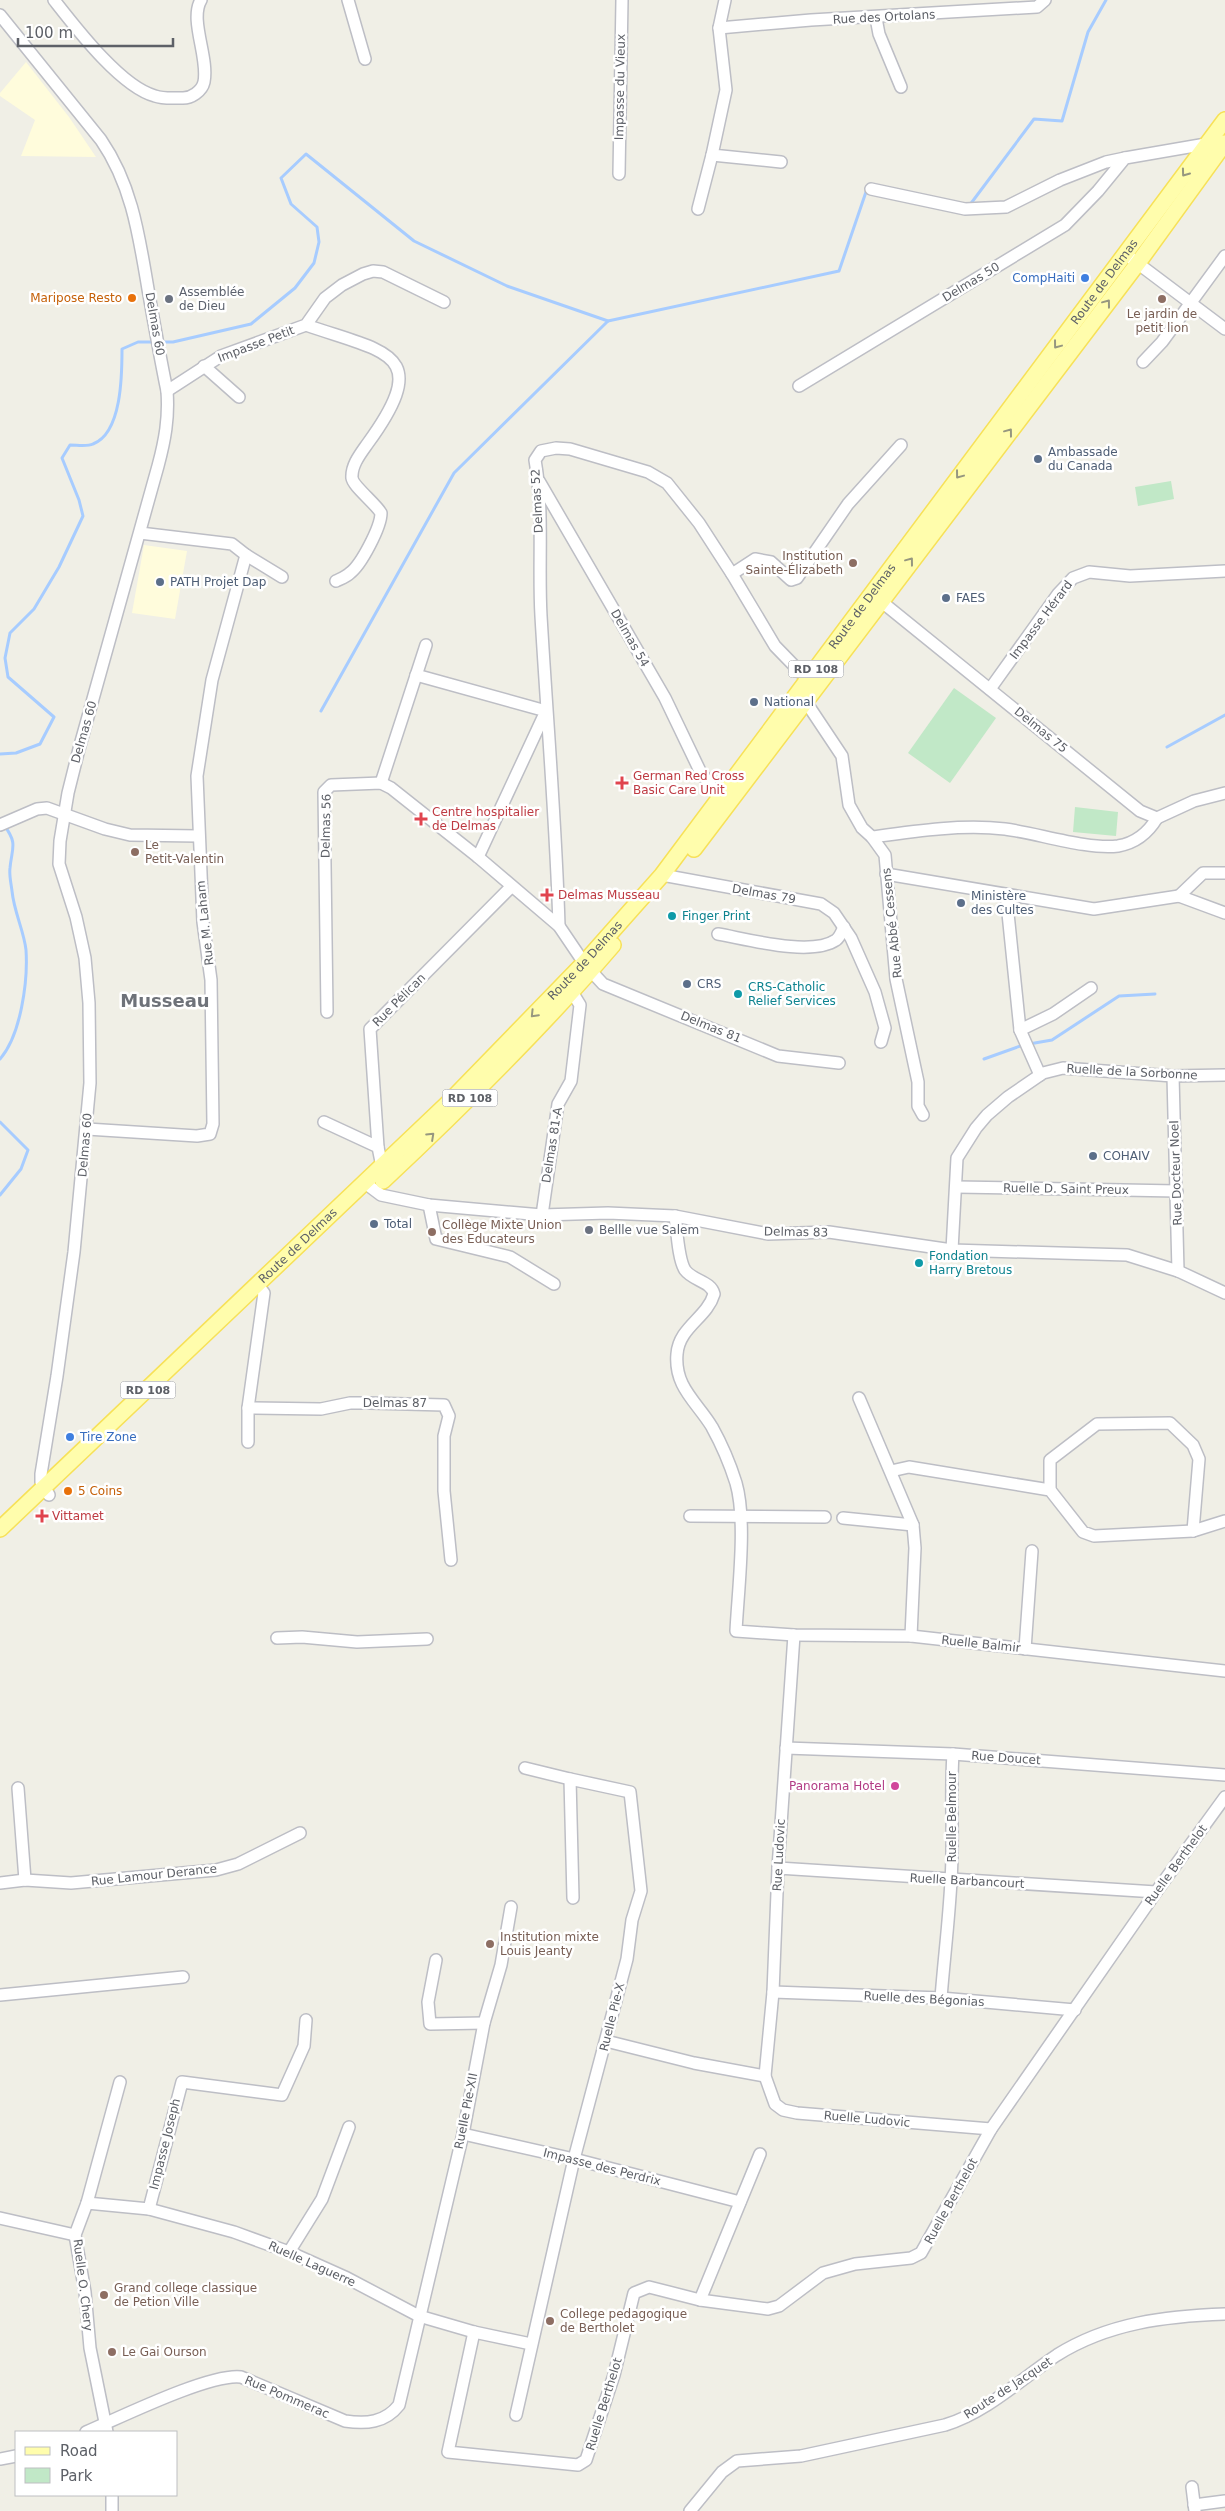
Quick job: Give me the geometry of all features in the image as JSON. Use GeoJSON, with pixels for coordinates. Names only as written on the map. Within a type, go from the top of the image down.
{"type":"FeatureCollection","features":[{"type":"Feature","properties":{"kind":"main road","name":"Route de Delmas"},"geometry":{"type":"LineString","coordinates":[[370,1186],[382,1167],[588,967],[667,877],[801,699],[1125,254],[1225,120]]}},
{"type":"Feature","properties":{"kind":"main road","name":"Route de Delmas"},"geometry":{"type":"LineString","coordinates":[[667,877],[719,797],[801,699],[808,680],[1138,263],[1225,143]]}},
{"type":"Feature","properties":{"kind":"main road","name":"Route de Delmas"},"geometry":{"type":"LineString","coordinates":[[0,1542],[46,1492],[370,1186],[458,1111],[572,992],[588,967]]}},
{"type":"Feature","properties":{"kind":"main road","name":"Route de Delmas"},"geometry":{"type":"LineString","coordinates":[[0,1529],[46,1492]]}},
{"type":"Feature","properties":{"kind":"street"},"geometry":{"type":"LineString","coordinates":[[54,0],[109,64],[128,82],[154,96],[185,98],[196,94],[203,85],[206,66],[197,6],[201,0]]}},
{"type":"Feature","properties":{"kind":"street"},"geometry":{"type":"LineString","coordinates":[[348,0],[365,59]]}},
{"type":"Feature","properties":{"kind":"street","name":"Impasse du Vieux"},"geometry":{"type":"LineString","coordinates":[[619,174],[622,0]]}},
{"type":"Feature","properties":{"kind":"street"},"geometry":{"type":"LineString","coordinates":[[698,209],[726,90],[719,28],[725,0]]}},
{"type":"Feature","properties":{"kind":"street","name":"Rue des Ortolans"},"geometry":{"type":"LineString","coordinates":[[719,28],[811,20],[876,18],[1037,7],[1045,0]]}},
{"type":"Feature","properties":{"kind":"street","name":"Delmas 60"},"geometry":{"type":"LineString","coordinates":[[0,14],[61,88],[116,161],[137,222],[167,391],[168,426],[79,749],[60,840],[59,864],[81,938],[88,986],[90,1083],[87,1129],[57,1376],[43,1450],[41,1474],[46,1492]]}},
{"type":"Feature","properties":{"kind":"street"},"geometry":{"type":"LineString","coordinates":[[876,18],[879,34],[901,87]]}},
{"type":"Feature","properties":{"kind":"street"},"geometry":{"type":"LineString","coordinates":[[872,189],[965,209],[1006,207],[1060,180],[1106,162],[1206,144]]}},
{"type":"Feature","properties":{"kind":"street"},"geometry":{"type":"LineString","coordinates":[[712,155],[781,162]]}},
{"type":"Feature","properties":{"kind":"street","name":"Delmas 50"},"geometry":{"type":"LineString","coordinates":[[799,386],[1065,225],[1098,191],[1125,158]]}},
{"type":"Feature","properties":{"kind":"street"},"geometry":{"type":"LineString","coordinates":[[1125,254],[1225,329]]}},
{"type":"Feature","properties":{"kind":"street"},"geometry":{"type":"LineString","coordinates":[[1142,362],[1162,342],[1225,256]]}},
{"type":"Feature","properties":{"kind":"street","name":"Impasse Petit"},"geometry":{"type":"LineString","coordinates":[[167,391],[221,356],[306,325],[325,298],[342,285],[373,271],[382,272],[444,302]]}},
{"type":"Feature","properties":{"kind":"street"},"geometry":{"type":"LineString","coordinates":[[306,325],[383,352],[396,363],[400,378],[394,404],[359,456],[352,473],[354,483],[381,513],[379,526],[357,565],[350,573],[336,582]]}},
{"type":"Feature","properties":{"kind":"street"},"geometry":{"type":"LineString","coordinates":[[204,366],[239,397]]}},
{"type":"Feature","properties":{"kind":"street"},"geometry":{"type":"LineString","coordinates":[[732,574],[755,559],[771,562],[791,580],[797,578],[848,504],[901,445]]}},
{"type":"Feature","properties":{"kind":"street","name":"Delmas 52"},"geometry":{"type":"LineString","coordinates":[[560,926],[557,850],[546,710],[540,592],[538,480],[535,460],[541,451],[556,448],[570,450],[648,472],[667,483],[699,523],[775,646],[808,680]]}},
{"type":"Feature","properties":{"kind":"street","name":"Delmas 54"},"geometry":{"type":"LineString","coordinates":[[538,480],[665,698],[700,771],[719,797]]}},
{"type":"Feature","properties":{"kind":"street"},"geometry":{"type":"LineString","coordinates":[[140,533],[232,544],[282,577]]}},
{"type":"Feature","properties":{"kind":"street","name":"Rue M. Laham"},"geometry":{"type":"LineString","coordinates":[[87,1129],[198,1136],[210,1134],[213,1124],[211,980],[203,922],[197,776],[212,680],[246,555]]}},
{"type":"Feature","properties":{"kind":"street","name":"Impasse Hérard"},"geometry":{"type":"LineString","coordinates":[[990,688],[1058,594],[1073,578],[1089,572],[1130,576],[1225,571]]}},
{"type":"Feature","properties":{"kind":"street","name":"Delmas 75"},"geometry":{"type":"LineString","coordinates":[[875,597],[1140,811],[1157,818]]}},
{"type":"Feature","properties":{"kind":"street"},"geometry":{"type":"LineString","coordinates":[[426,645],[380,783],[391,788],[478,857],[511,887],[560,926],[588,967]]}},
{"type":"Feature","properties":{"kind":"street"},"geometry":{"type":"LineString","coordinates":[[416,675],[546,710],[478,857]]}},
{"type":"Feature","properties":{"kind":"street","name":"Rue Abbé Cessens"},"geometry":{"type":"LineString","coordinates":[[801,699],[842,756],[849,805],[862,828],[872,837],[885,855],[896,979],[918,1082],[918,1106],[923,1116]]}},
{"type":"Feature","properties":{"kind":"street","name":"Delmas 56"},"geometry":{"type":"LineString","coordinates":[[327,1012],[324,792],[331,785],[380,783]]}},
{"type":"Feature","properties":{"kind":"street"},"geometry":{"type":"LineString","coordinates":[[872,837],[905,832],[987,827],[1082,843],[1117,846],[1137,841],[1157,818],[1194,801],[1225,793]]}},
{"type":"Feature","properties":{"kind":"street"},"geometry":{"type":"LineString","coordinates":[[5,822],[37,809],[47,808],[105,829],[130,835],[198,836]]}},
{"type":"Feature","properties":{"kind":"street"},"geometry":{"type":"LineString","coordinates":[[1179,896],[1203,873],[1225,873]]}},
{"type":"Feature","properties":{"kind":"street"},"geometry":{"type":"LineString","coordinates":[[886,874],[1094,909],[1179,896],[1225,913]]}},
{"type":"Feature","properties":{"kind":"street","name":"Delmas 79"},"geometry":{"type":"LineString","coordinates":[[667,877],[821,904],[834,913],[851,938],[875,992],[885,1028],[881,1042]]}},
{"type":"Feature","properties":{"kind":"street","name":"Rue Pélican"},"geometry":{"type":"LineString","coordinates":[[382,1167],[378,1146],[370,1030],[511,887]]}},
{"type":"Feature","properties":{"kind":"street"},"geometry":{"type":"LineString","coordinates":[[1006,894],[1020,1030],[1040,1075]]}},
{"type":"Feature","properties":{"kind":"street"},"geometry":{"type":"LineString","coordinates":[[718,934],[806,947],[825,945],[838,939],[844,927]]}},
{"type":"Feature","properties":{"kind":"street","name":"Delmas 81"},"geometry":{"type":"LineString","coordinates":[[588,967],[603,984],[778,1056],[839,1063]]}},
{"type":"Feature","properties":{"kind":"street"},"geometry":{"type":"LineString","coordinates":[[1020,1030],[1053,1014],[1091,988]]}},
{"type":"Feature","properties":{"kind":"street","name":"Delmas 81-A"},"geometry":{"type":"LineString","coordinates":[[542,1215],[558,1104],[572,1081],[580,1005],[572,992]]}},
{"type":"Feature","properties":{"kind":"street","name":"Ruelle de la Sorbonne"},"geometry":{"type":"LineString","coordinates":[[956,1187],[957,1158],[981,1122],[1008,1097],[1040,1075],[1063,1068],[1172,1076],[1225,1074]]}},
{"type":"Feature","properties":{"kind":"street","name":"Rue Docteur Noel"},"geometry":{"type":"LineString","coordinates":[[1172,1076],[1178,1271]]}},
{"type":"Feature","properties":{"kind":"street"},"geometry":{"type":"LineString","coordinates":[[324,1122],[378,1146]]}},
{"type":"Feature","properties":{"kind":"street","name":"Delmas 83"},"geometry":{"type":"LineString","coordinates":[[370,1186],[381,1195],[429,1205],[542,1215],[608,1212],[675,1216],[768,1234],[829,1232],[952,1250],[1109,1252],[1127,1254],[1178,1271],[1225,1293]]}},
{"type":"Feature","properties":{"kind":"street"},"geometry":{"type":"LineString","coordinates":[[952,1250],[956,1187]]}},
{"type":"Feature","properties":{"kind":"street","name":"Ruelle D. Saint Preux"},"geometry":{"type":"LineString","coordinates":[[956,1187],[1177,1191]]}},
{"type":"Feature","properties":{"kind":"street"},"geometry":{"type":"LineString","coordinates":[[429,1205],[436,1239],[510,1257],[554,1284]]}},
{"type":"Feature","properties":{"kind":"street"},"geometry":{"type":"LineString","coordinates":[[675,1216],[682,1264],[693,1278],[712,1289],[714,1294],[712,1302],[681,1338],[678,1346],[676,1371],[680,1385],[711,1425],[721,1444],[737,1486],[741,1518]]}},
{"type":"Feature","properties":{"kind":"street"},"geometry":{"type":"LineString","coordinates":[[248,1442],[248,1408],[261,1289]]}},
{"type":"Feature","properties":{"kind":"street"},"geometry":{"type":"LineString","coordinates":[[859,1398],[913,1525],[915,1548],[911,1636]]}},
{"type":"Feature","properties":{"kind":"street","name":"Delmas 87"},"geometry":{"type":"LineString","coordinates":[[248,1408],[321,1409],[350,1403],[444,1405],[450,1416],[444,1436],[444,1491],[450,1560]]}},
{"type":"Feature","properties":{"kind":"street"},"geometry":{"type":"LineString","coordinates":[[1193,1531],[1199,1459],[1193,1445],[1170,1423],[1097,1424],[1050,1460],[1050,1490],[1083,1532],[1094,1536],[1193,1531],[1225,1521]]}},
{"type":"Feature","properties":{"kind":"street"},"geometry":{"type":"LineString","coordinates":[[891,1471],[909,1467],[1050,1490]]}},
{"type":"Feature","properties":{"kind":"street"},"geometry":{"type":"LineString","coordinates":[[690,1516],[741,1518],[825,1517]]}},
{"type":"Feature","properties":{"kind":"street","name":"Ruelle Balmir"},"geometry":{"type":"LineString","coordinates":[[741,1518],[736,1631],[794,1635],[911,1636],[1225,1671]]}},
{"type":"Feature","properties":{"kind":"street"},"geometry":{"type":"LineString","coordinates":[[843,1518],[913,1525]]}},
{"type":"Feature","properties":{"kind":"street"},"geometry":{"type":"LineString","coordinates":[[1025,1649],[1032,1551]]}},
{"type":"Feature","properties":{"kind":"street","name":"Rue Ludovic"},"geometry":{"type":"LineString","coordinates":[[765,2076],[773,1992],[778,1868],[794,1635]]}},
{"type":"Feature","properties":{"kind":"street"},"geometry":{"type":"LineString","coordinates":[[277,1638],[302,1636],[357,1642],[427,1639]]}},
{"type":"Feature","properties":{"kind":"street","name":"Rue Doucet"},"geometry":{"type":"LineString","coordinates":[[786,1748],[953,1754],[1225,1775]]}},
{"type":"Feature","properties":{"kind":"street","name":"Ruelle Belmour"},"geometry":{"type":"LineString","coordinates":[[941,1998],[951,1880],[953,1826],[950,1798],[953,1754]]}},
{"type":"Feature","properties":{"kind":"street"},"geometry":{"type":"LineString","coordinates":[[525,1768],[570,1779],[572,1898]]}},
{"type":"Feature","properties":{"kind":"street","name":"Ruelle Pie-X"},"geometry":{"type":"LineString","coordinates":[[516,2415],[574,2159],[627,1959],[632,1920],[641,1891],[632,1795],[627,1790],[570,1779]]}},
{"type":"Feature","properties":{"kind":"street"},"geometry":{"type":"LineString","coordinates":[[18,1788],[25,1880]]}},
{"type":"Feature","properties":{"kind":"street","name":"Ruelle Berthelot"},"geometry":{"type":"LineString","coordinates":[[474,2332],[447,2450],[450,2454],[578,2465],[586,2460],[614,2375],[634,2293],[649,2287],[700,2300],[768,2309],[779,2306],[823,2273],[855,2264],[917,2256],[921,2253],[991,2129],[1156,1892],[1225,1797]]}},
{"type":"Feature","properties":{"kind":"street","name":"Rue Lamour Derance"},"geometry":{"type":"LineString","coordinates":[[0,1883],[25,1880],[71,1882],[216,1870],[238,1864],[300,1833]]}},
{"type":"Feature","properties":{"kind":"street","name":"Ruelle Barbancourt"},"geometry":{"type":"LineString","coordinates":[[778,1868],[1156,1892]]}},
{"type":"Feature","properties":{"kind":"street","name":"Ruelle Pie-XII"},"geometry":{"type":"LineString","coordinates":[[418,2316],[463,2134],[484,2023],[501,1965],[511,1906]]}},
{"type":"Feature","properties":{"kind":"street"},"geometry":{"type":"LineString","coordinates":[[436,1960],[428,2002],[430,2024],[484,2023]]}},
{"type":"Feature","properties":{"kind":"street"},"geometry":{"type":"LineString","coordinates":[[0,1995],[183,1977]]}},
{"type":"Feature","properties":{"kind":"street","name":"Ruelle des Bégonias"},"geometry":{"type":"LineString","coordinates":[[773,1992],[941,1998],[1075,2010]]}},
{"type":"Feature","properties":{"kind":"street","name":"Impasse Joseph"},"geometry":{"type":"LineString","coordinates":[[149,2209],[182,2082],[282,2095],[304,2046],[306,2020]]}},
{"type":"Feature","properties":{"kind":"street"},"geometry":{"type":"LineString","coordinates":[[606,2041],[694,2063],[765,2076]]}},
{"type":"Feature","properties":{"kind":"street","name":"Ruelle Ludovic"},"geometry":{"type":"LineString","coordinates":[[765,2076],[772,2098],[783,2110],[991,2129]]}},
{"type":"Feature","properties":{"kind":"street","name":"Ruelle O. Chery"},"geometry":{"type":"LineString","coordinates":[[107,2428],[90,2348],[85,2292],[75,2236],[87,2203],[120,2082]]}},
{"type":"Feature","properties":{"kind":"street"},"geometry":{"type":"LineString","coordinates":[[289,2252],[322,2199],[349,2127]]}},
{"type":"Feature","properties":{"kind":"street","name":"Impasse des Perdrix"},"geometry":{"type":"LineString","coordinates":[[463,2134],[574,2159],[740,2202]]}},
{"type":"Feature","properties":{"kind":"street"},"geometry":{"type":"LineString","coordinates":[[700,2300],[760,2154]]}},
{"type":"Feature","properties":{"kind":"street","name":"Ruelle Laguerre"},"geometry":{"type":"LineString","coordinates":[[87,2203],[149,2209],[234,2232],[289,2252],[347,2278],[418,2316],[474,2332],[531,2344]]}},
{"type":"Feature","properties":{"kind":"street"},"geometry":{"type":"LineString","coordinates":[[0,2218],[75,2236]]}},
{"type":"Feature","properties":{"kind":"street","name":"Route de Jacquet"},"geometry":{"type":"LineString","coordinates":[[690,2511],[722,2472],[736,2461],[801,2456],[945,2425],[958,2421],[993,2400],[1080,2342],[1108,2330],[1150,2320],[1225,2314]]}},
{"type":"Feature","properties":{"kind":"street","name":"Rue Pommerac"},"geometry":{"type":"LineString","coordinates":[[91,2431],[107,2428],[200,2385],[230,2376],[241,2377],[345,2421],[361,2424],[383,2419],[392,2415],[399,2404],[418,2316]]}},
{"type":"Feature","properties":{"kind":"street"},"geometry":{"type":"LineString","coordinates":[[0,2459],[15,2456]]}},
{"type":"Feature","properties":{"kind":"street"},"geometry":{"type":"LineString","coordinates":[[1192,2487],[1195,2508],[1225,2501]]}},
{"type":"Feature","properties":{"kind":"street"},"geometry":{"type":"LineString","coordinates":[[112,2496],[112,2511]]}},
{"type":"Feature","properties":{"kind":"shaded area"},"geometry":{"type":"Polygon","coordinates":[[[26,62],[69,117],[96,157],[21,156],[35,120],[0,96],[0,93],[26,62]]]}},
{"type":"Feature","properties":{"kind":"shaded area","name":"PATH Projet Dap"},"geometry":{"type":"Polygon","coordinates":[[[144,545],[187,551],[175,619],[132,613],[144,545]]]}},
{"type":"Feature","properties":{"kind":"green space"},"geometry":{"type":"Polygon","coordinates":[[[1171,481],[1174,499],[1138,506],[1135,487],[1171,481]]]}},
{"type":"Feature","properties":{"kind":"green space"},"geometry":{"type":"Polygon","coordinates":[[[954,688],[996,718],[950,783],[908,753],[954,688]]]}},
{"type":"Feature","properties":{"kind":"green space"},"geometry":{"type":"Polygon","coordinates":[[[1075,807],[1118,812],[1116,836],[1073,832],[1075,807]]]}},
{"type":"Feature","properties":{"kind":"waterway"},"geometry":{"type":"LineString","coordinates":[[969,206],[1034,119],[1062,121],[1088,32],[1106,0]]}},
{"type":"Feature","properties":{"kind":"waterway"},"geometry":{"type":"LineString","coordinates":[[0,754],[16,753],[40,744],[54,717],[8,677],[5,658],[10,633],[34,609],[59,567],[83,516],[79,500],[62,458],[70,445],[91,445],[103,438],[110,428],[118,402],[122,373],[122,349],[138,342],[173,342],[251,324],[295,288],[314,263],[319,242],[317,227],[291,204],[281,178],[306,154],[414,241],[507,286],[608,321],[839,271],[867,189]]}},
{"type":"Feature","properties":{"kind":"waterway"},"geometry":{"type":"LineString","coordinates":[[321,711],[454,473],[608,321]]}},
{"type":"Feature","properties":{"kind":"waterway"},"geometry":{"type":"LineString","coordinates":[[1167,747],[1225,715]]}},
{"type":"Feature","properties":{"kind":"waterway"},"geometry":{"type":"LineString","coordinates":[[0,1059],[7,1049],[18,1022],[26,977],[25,943],[13,899],[10,879],[13,841],[4,825]]}},
{"type":"Feature","properties":{"kind":"waterway"},"geometry":{"type":"LineString","coordinates":[[1029,1044],[1052,1040],[1119,996],[1155,994]]}},
{"type":"Feature","properties":{"kind":"waterway"},"geometry":{"type":"LineString","coordinates":[[984,1059],[1023,1045]]}},
{"type":"Feature","properties":{"kind":"waterway"},"geometry":{"type":"LineString","coordinates":[[0,1122],[28,1150],[21,1169],[0,1195]]}},
{"type":"Feature","properties":{"kind":"place","name":"CompHaiti"},"geometry":{"type":"Point","coordinates":[1085,278]}},
{"type":"Feature","properties":{"kind":"place","name":"Maripose Resto"},"geometry":{"type":"Point","coordinates":[132,298]}},
{"type":"Feature","properties":{"kind":"place","name":"Assemblée de Dieu"},"geometry":{"type":"Point","coordinates":[169,299]}},
{"type":"Feature","properties":{"kind":"place","name":"Le jardin de petit lion"},"geometry":{"type":"Point","coordinates":[1162,299]}},
{"type":"Feature","properties":{"kind":"place","name":"Ambassade du Canada"},"geometry":{"type":"Point","coordinates":[1038,459]}},
{"type":"Feature","properties":{"kind":"place","name":"Institution Sainte-Élizabeth"},"geometry":{"type":"Point","coordinates":[853,563]}},
{"type":"Feature","properties":{"kind":"place","name":"PATH Projet Dap"},"geometry":{"type":"Point","coordinates":[160,582]}},
{"type":"Feature","properties":{"kind":"place","name":"FAES"},"geometry":{"type":"Point","coordinates":[946,598]}},
{"type":"Feature","properties":{"kind":"place","name":"National"},"geometry":{"type":"Point","coordinates":[754,702]}},
{"type":"Feature","properties":{"kind":"place","name":"German Red Cross Basic Care Unit"},"geometry":{"type":"Point","coordinates":[622,783]}},
{"type":"Feature","properties":{"kind":"place","name":"Centre hospitalier de Delmas"},"geometry":{"type":"Point","coordinates":[421,819]}},
{"type":"Feature","properties":{"kind":"place","name":"Le Petit-Valentin"},"geometry":{"type":"Point","coordinates":[135,852]}},
{"type":"Feature","properties":{"kind":"place","name":"Delmas Musseau"},"geometry":{"type":"Point","coordinates":[547,895]}},
{"type":"Feature","properties":{"kind":"place","name":"Ministère des Cultes"},"geometry":{"type":"Point","coordinates":[961,903]}},
{"type":"Feature","properties":{"kind":"place","name":"Finger Print"},"geometry":{"type":"Point","coordinates":[672,916]}},
{"type":"Feature","properties":{"kind":"place","name":"CRS"},"geometry":{"type":"Point","coordinates":[687,984]}},
{"type":"Feature","properties":{"kind":"place","name":"CRS-Catholic Relief Services"},"geometry":{"type":"Point","coordinates":[738,994]}},
{"type":"Feature","properties":{"kind":"place","name":"COHAIV"},"geometry":{"type":"Point","coordinates":[1093,1156]}},
{"type":"Feature","properties":{"kind":"place","name":"Total"},"geometry":{"type":"Point","coordinates":[374,1224]}},
{"type":"Feature","properties":{"kind":"place","name":"Bellle vue Salem"},"geometry":{"type":"Point","coordinates":[589,1230]}},
{"type":"Feature","properties":{"kind":"place","name":"Collège Mixte Union des Educateurs"},"geometry":{"type":"Point","coordinates":[432,1232]}},
{"type":"Feature","properties":{"kind":"place","name":"Fondation Harry Bretous"},"geometry":{"type":"Point","coordinates":[919,1263]}},
{"type":"Feature","properties":{"kind":"place","name":"Tire Zone"},"geometry":{"type":"Point","coordinates":[70,1437]}},
{"type":"Feature","properties":{"kind":"place","name":"5 Coins"},"geometry":{"type":"Point","coordinates":[68,1491]}},
{"type":"Feature","properties":{"kind":"place","name":"Vittamet"},"geometry":{"type":"Point","coordinates":[42,1516]}},
{"type":"Feature","properties":{"kind":"place","name":"Panorama Hotel"},"geometry":{"type":"Point","coordinates":[895,1786]}},
{"type":"Feature","properties":{"kind":"place","name":"Institution mixte Louis Jeanty"},"geometry":{"type":"Point","coordinates":[490,1944]}},
{"type":"Feature","properties":{"kind":"place","name":"Grand college classique de Petion Ville"},"geometry":{"type":"Point","coordinates":[104,2295]}},
{"type":"Feature","properties":{"kind":"place","name":"College pedagogique de Bertholet"},"geometry":{"type":"Point","coordinates":[550,2321]}},
{"type":"Feature","properties":{"kind":"place","name":"Le Gai Ourson"},"geometry":{"type":"Point","coordinates":[112,2352]}},
{"type":"Feature","properties":{"kind":"district","name":"Musseau"},"geometry":{"type":"Point","coordinates":[165,1001]}}]}
